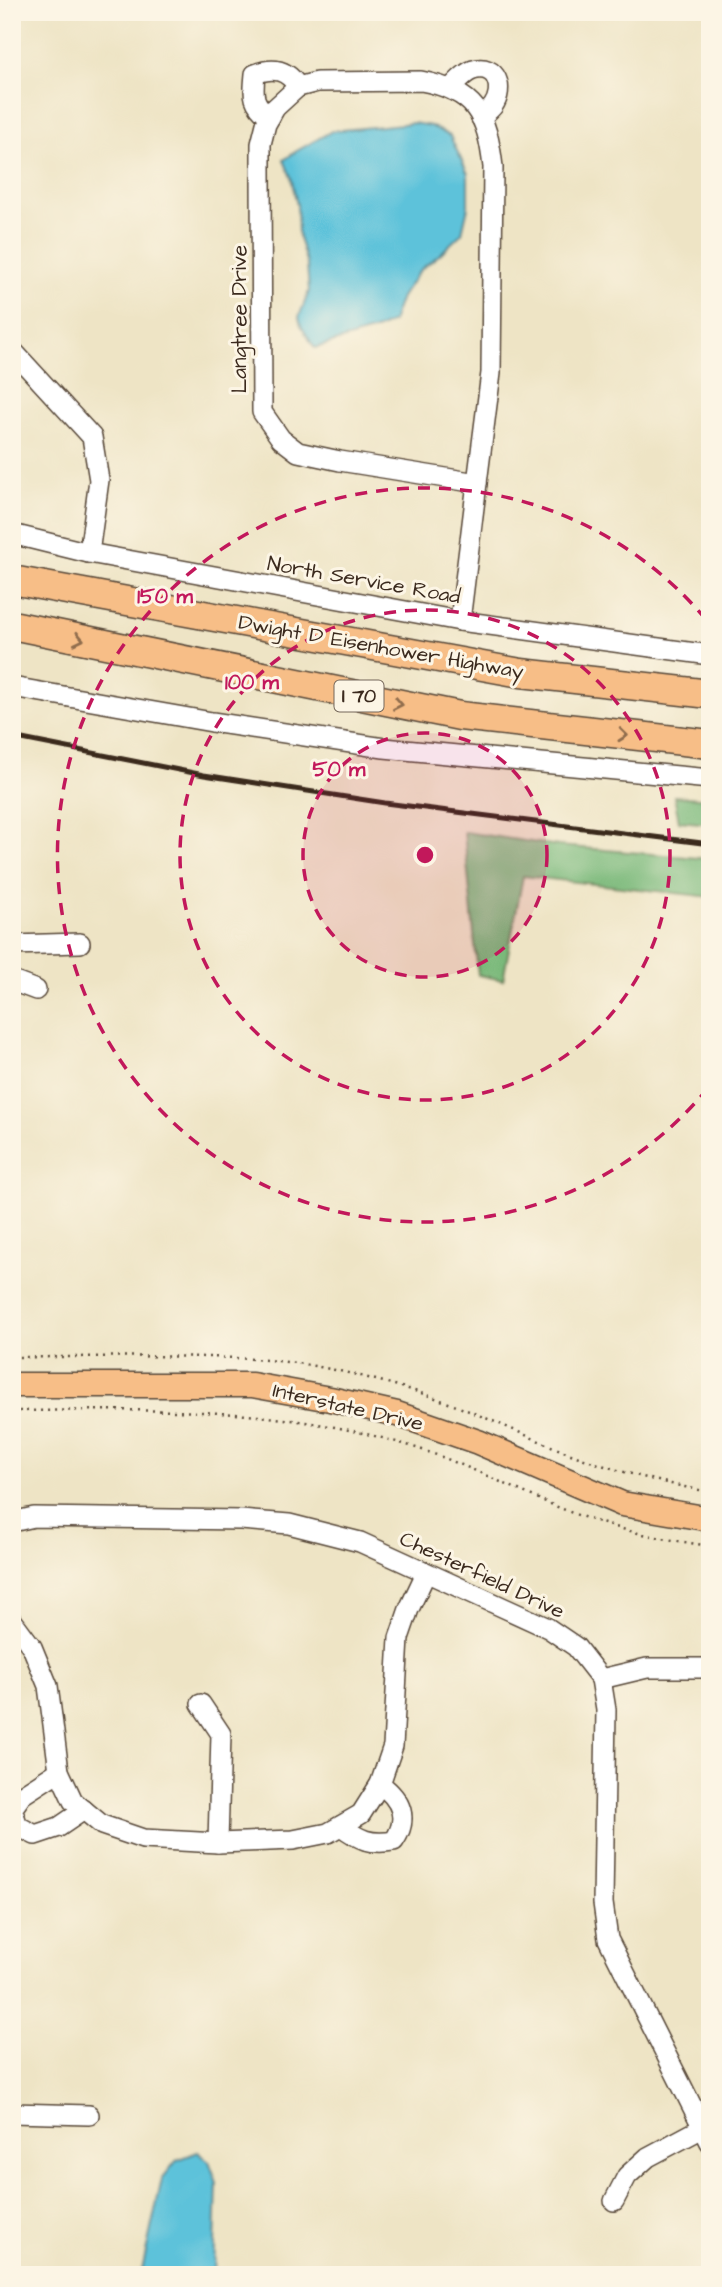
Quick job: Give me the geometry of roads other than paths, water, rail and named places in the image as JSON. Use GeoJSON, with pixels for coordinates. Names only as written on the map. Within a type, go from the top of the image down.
{"type":"FeatureCollection","features":[{"type":"Feature","properties":{"kind":"highway","name":"Dwight D Eisenhower Highway"},"geometry":{"type":"LineString","coordinates":[[12,580],[521,673],[710,694]]}},
{"type":"Feature","properties":{"kind":"highway","name":"I 70"},"geometry":{"type":"LineString","coordinates":[[12,625],[460,716],[710,744]]}},
{"type":"Feature","properties":{"kind":"main road","name":"Interstate Drive"},"geometry":{"type":"LineString","coordinates":[[12,1385],[252,1385],[330,1399],[397,1414],[466,1438],[622,1504],[710,1519]]}},
{"type":"Feature","properties":{"kind":"street"},"geometry":{"type":"LineString","coordinates":[[270,117],[257,107],[253,93],[255,74],[269,68],[286,73],[298,87],[317,82],[421,81],[451,88],[467,99],[486,128],[493,167],[491,373],[460,621]]}},
{"type":"Feature","properties":{"kind":"street"},"geometry":{"type":"LineString","coordinates":[[451,88],[462,76],[473,70],[485,70],[495,74],[499,83],[498,95],[493,106],[481,118]]}},
{"type":"Feature","properties":{"kind":"street","name":"Langtree Drive"},"geometry":{"type":"LineString","coordinates":[[298,87],[284,98],[270,117],[261,144],[262,412],[281,439],[298,452],[477,483]]}},
{"type":"Feature","properties":{"kind":"street"},"geometry":{"type":"LineString","coordinates":[[12,350],[92,438],[99,480],[89,553]]}},
{"type":"Feature","properties":{"kind":"street","name":"North Service Road"},"geometry":{"type":"LineString","coordinates":[[12,534],[89,553],[460,621],[710,655]]}},
{"type":"Feature","properties":{"kind":"street"},"geometry":{"type":"LineString","coordinates":[[12,687],[212,722],[384,748],[710,779]]}},
{"type":"Feature","properties":{"kind":"street"},"geometry":{"type":"LineString","coordinates":[[12,946],[80,943]]}},
{"type":"Feature","properties":{"kind":"street"},"geometry":{"type":"LineString","coordinates":[[12,981],[36,990]]}},
{"type":"Feature","properties":{"kind":"street","name":"Chesterfield Drive"},"geometry":{"type":"LineString","coordinates":[[12,1522],[34,1517],[240,1520],[289,1524],[360,1542],[548,1628],[576,1647],[601,1679],[606,1710],[603,1903],[608,1939],[707,2131]]}},
{"type":"Feature","properties":{"kind":"street"},"geometry":{"type":"LineString","coordinates":[[12,1620],[32,1647],[48,1686],[59,1771],[74,1801],[102,1825],[143,1839],[218,1843],[293,1840],[328,1833],[361,1814],[380,1784],[393,1746],[399,1638],[426,1573]]}},
{"type":"Feature","properties":{"kind":"street"},"geometry":{"type":"LineString","coordinates":[[601,1679],[646,1668],[710,1668]]}},
{"type":"Feature","properties":{"kind":"street"},"geometry":{"type":"LineString","coordinates":[[201,1704],[221,1734],[218,1843]]}},
{"type":"Feature","properties":{"kind":"street"},"geometry":{"type":"LineString","coordinates":[[59,1771],[22,1795],[12,1809],[18,1826],[35,1835],[58,1827],[84,1810]]}},
{"type":"Feature","properties":{"kind":"street"},"geometry":{"type":"LineString","coordinates":[[341,1826],[358,1838],[378,1844],[394,1842],[401,1831],[403,1815],[389,1790],[380,1784]]}},
{"type":"Feature","properties":{"kind":"street"},"geometry":{"type":"LineString","coordinates":[[12,2113],[89,2115]]}},
{"type":"Feature","properties":{"kind":"street"},"geometry":{"type":"LineString","coordinates":[[614,2201],[627,2176],[648,2157],[707,2131]]}},
{"type":"Feature","properties":{"kind":"water"},"geometry":{"type":"Polygon","coordinates":[[[413,123],[431,126],[450,136],[468,174],[468,207],[462,233],[420,270],[401,297],[392,322],[378,329],[315,348],[301,326],[299,317],[309,291],[307,265],[298,234],[297,205],[291,177],[284,160],[332,131],[413,123]]]}},
{"type":"Feature","properties":{"kind":"water"},"geometry":{"type":"Polygon","coordinates":[[[198,2152],[209,2161],[217,2183],[214,2275],[141,2275],[162,2179],[177,2160],[198,2152]]]}},
{"type":"Feature","properties":{"kind":"railway"},"geometry":{"type":"LineString","coordinates":[[12,737],[204,775],[385,803],[710,844]]}}]}
